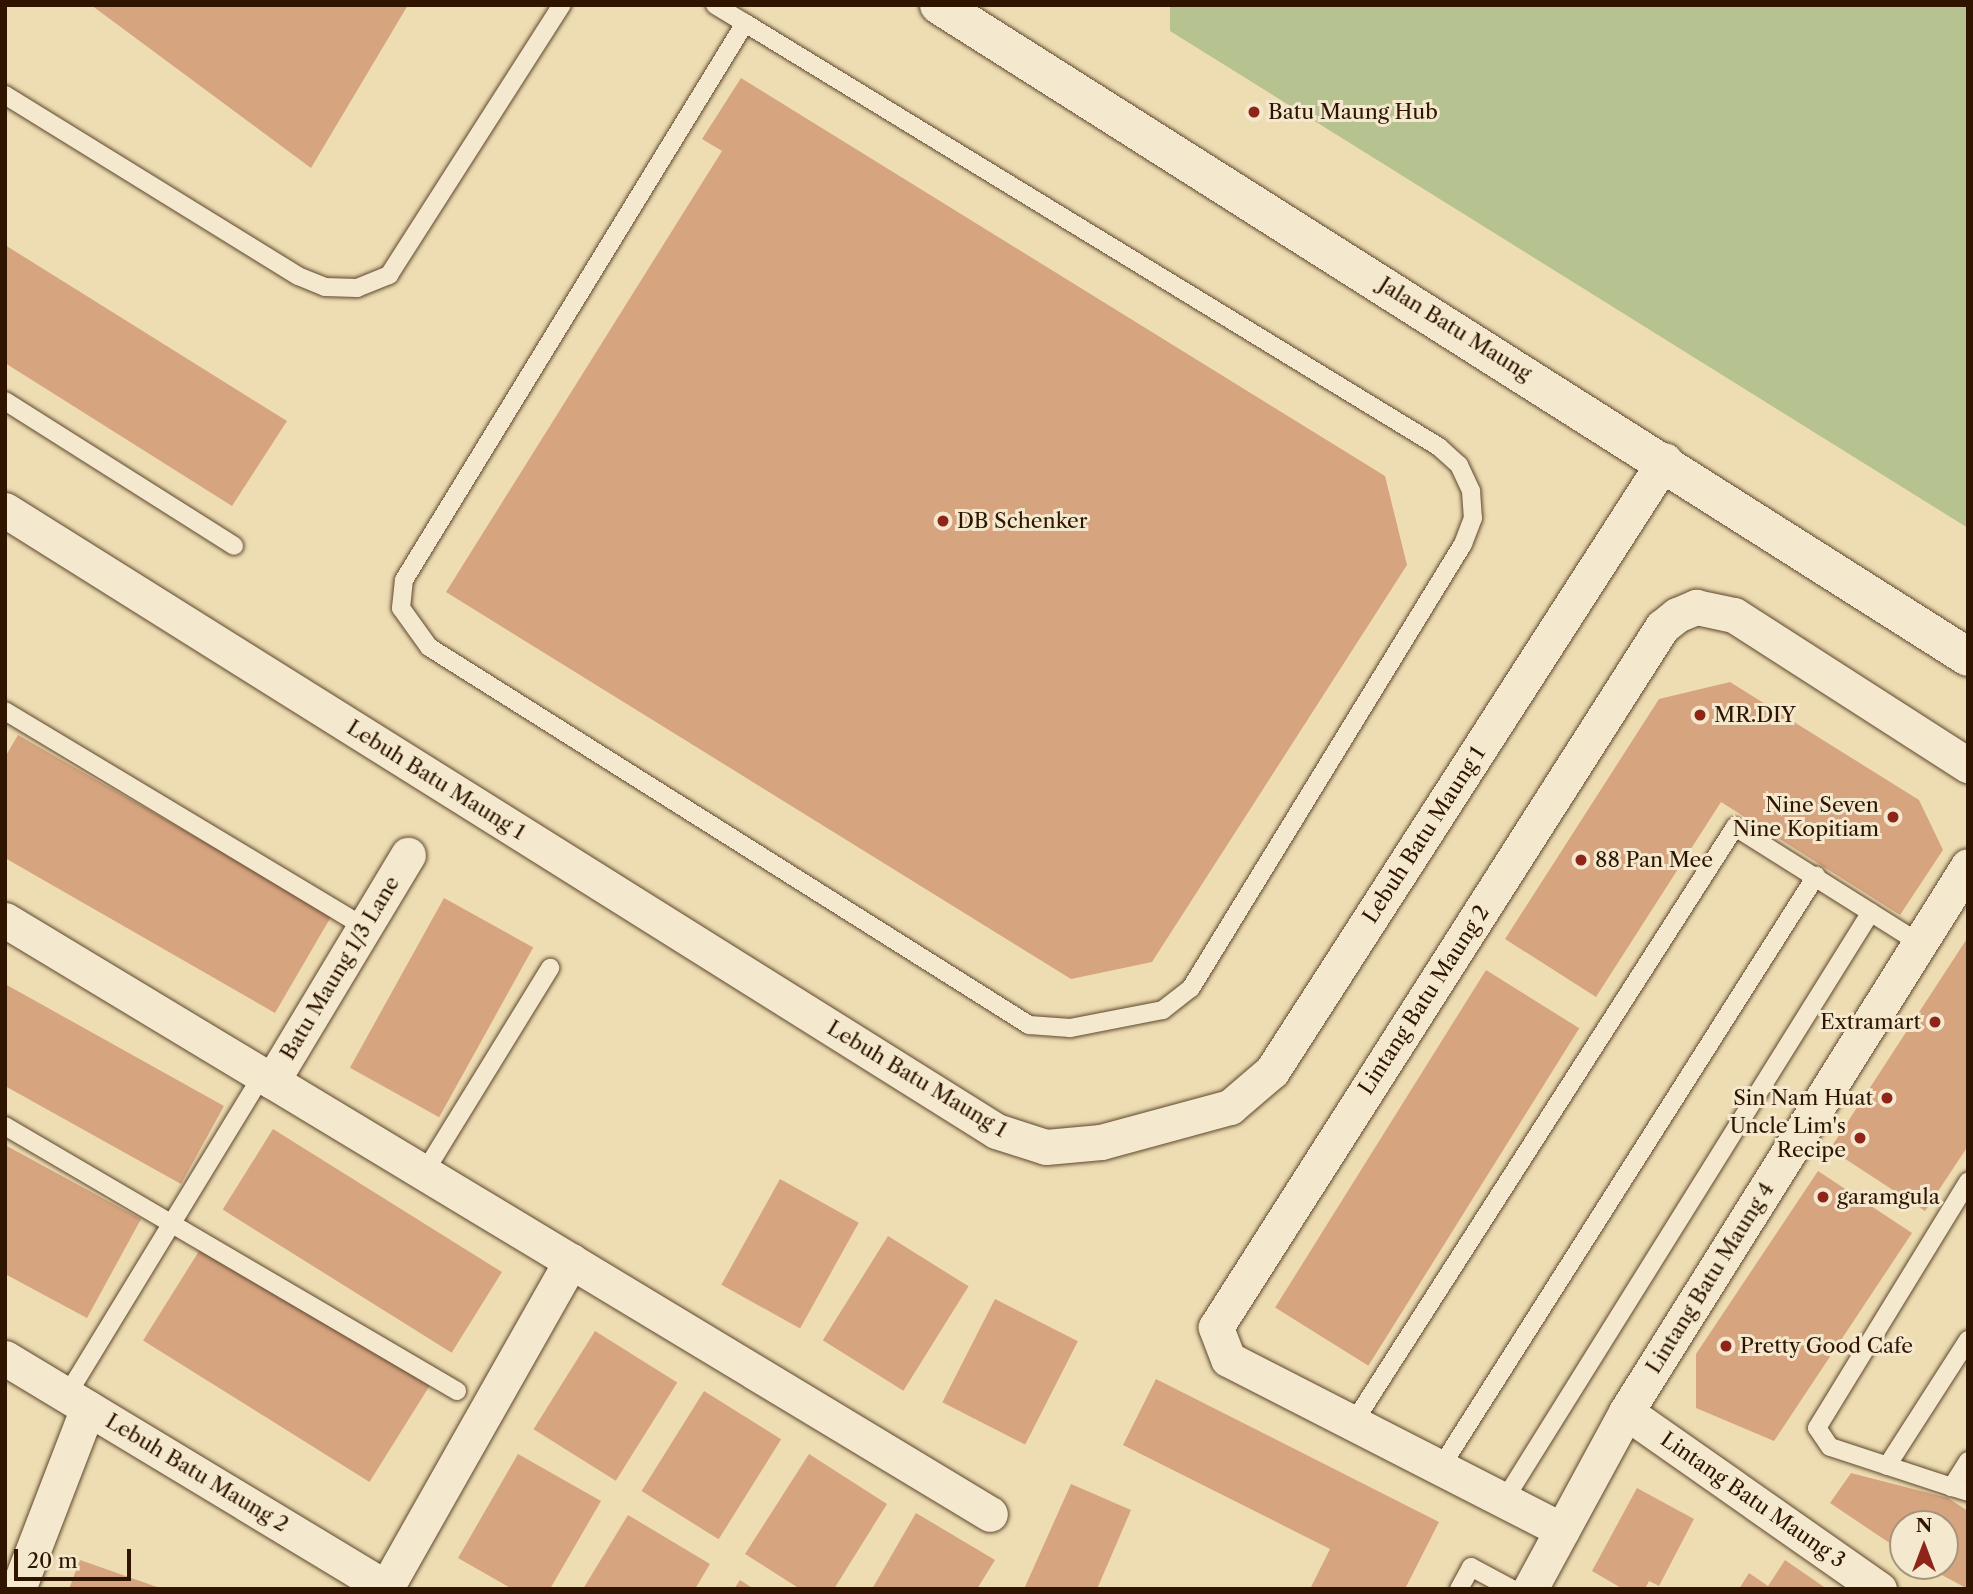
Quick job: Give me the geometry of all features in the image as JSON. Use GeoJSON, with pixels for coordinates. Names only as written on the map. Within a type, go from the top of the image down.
{"type":"FeatureCollection","features":[{"type":"Feature","properties":{"kind":"street","name":"Jalan Batu Maung"},"geometry":{"type":"LineString","coordinates":[[939,5],[1665,460],[1968,657]]}},
{"type":"Feature","properties":{"kind":"street","name":"Lebuh Batu Maung 1"},"geometry":{"type":"LineString","coordinates":[[5,510],[996,1131],[1046,1147],[1101,1142],[1230,1107],[1272,1071],[1665,460]]}},
{"type":"Feature","properties":{"kind":"street","name":"Lintang Batu Maung 2"},"geometry":{"type":"LineString","coordinates":[[1562,1530],[1439,1470],[1228,1359],[1216,1327],[1662,627],[1696,607],[1734,615],[1968,765]]}},
{"type":"Feature","properties":{"kind":"street","name":"Batu Maung 1/3 Lane"},"geometry":{"type":"LineString","coordinates":[[267,1078],[365,927],[408,855]]}},
{"type":"Feature","properties":{"kind":"street","name":"Lintang Batu Maung 4"},"geometry":{"type":"LineString","coordinates":[[1530,1589],[1626,1412],[1968,866]]}},
{"type":"Feature","properties":{"kind":"street"},"geometry":{"type":"LineString","coordinates":[[5,920],[990,1514]]}},
{"type":"Feature","properties":{"kind":"street"},"geometry":{"type":"LineString","coordinates":[[387,1588],[571,1261]]}},
{"type":"Feature","properties":{"kind":"street","name":"Lebuh Batu Maung 2"},"geometry":{"type":"LineString","coordinates":[[5,1358],[387,1588]]}},
{"type":"Feature","properties":{"kind":"street"},"geometry":{"type":"LineString","coordinates":[[18,1589],[77,1401]]}},
{"type":"Feature","properties":{"kind":"street","name":"Lintang Batu Maung 3"},"geometry":{"type":"LineString","coordinates":[[1626,1412],[1869,1586]]}},
{"type":"Feature","properties":{"kind":"lane"},"geometry":{"type":"LineString","coordinates":[[5,95],[298,276],[357,288],[389,275],[562,5]]}},
{"type":"Feature","properties":{"kind":"lane"},"geometry":{"type":"LineString","coordinates":[[715,5],[745,23],[1439,446],[1460,466],[1471,491],[1472,518],[1463,544],[1191,988],[1163,1010],[1070,1028],[1030,1025],[429,647],[401,608],[404,580],[745,23]]}},
{"type":"Feature","properties":{"kind":"lane"},"geometry":{"type":"LineString","coordinates":[[5,401],[234,546]]}},
{"type":"Feature","properties":{"kind":"lane"},"geometry":{"type":"LineString","coordinates":[[5,711],[365,927]]}},
{"type":"Feature","properties":{"kind":"lane"},"geometry":{"type":"LineString","coordinates":[[1352,1424],[1735,827],[1920,943]]}},
{"type":"Feature","properties":{"kind":"lane"},"geometry":{"type":"LineString","coordinates":[[1439,1470],[1816,876]]}},
{"type":"Feature","properties":{"kind":"lane"},"geometry":{"type":"LineString","coordinates":[[1503,1502],[1871,912]]}},
{"type":"Feature","properties":{"kind":"lane"},"geometry":{"type":"LineString","coordinates":[[424,1172],[550,968]]}},
{"type":"Feature","properties":{"kind":"lane"},"geometry":{"type":"LineString","coordinates":[[77,1401],[172,1223],[267,1078]]}},
{"type":"Feature","properties":{"kind":"lane"},"geometry":{"type":"LineString","coordinates":[[5,1126],[457,1391]]}},
{"type":"Feature","properties":{"kind":"lane"},"geometry":{"type":"LineString","coordinates":[[1968,1182],[1819,1418],[1818,1434],[1830,1447],[1960,1489],[1968,1461]]}},
{"type":"Feature","properties":{"kind":"lane"},"geometry":{"type":"LineString","coordinates":[[1887,1466],[1968,1340]]}},
{"type":"Feature","properties":{"kind":"lane"},"geometry":{"type":"LineString","coordinates":[[1459,1589],[1471,1567],[1512,1589]]}},
{"type":"Feature","properties":{"kind":"green space"},"geometry":{"type":"Polygon","coordinates":[[[1170,5],[1968,5],[1968,528],[1170,31],[1170,5]]]}},
{"type":"Feature","properties":{"kind":"building"},"geometry":{"type":"Polygon","coordinates":[[[91,5],[408,5],[311,168],[91,5]]]}},
{"type":"Feature","properties":{"kind":"building","name":"DB Schenker"},"geometry":{"type":"Polygon","coordinates":[[[741,78],[1385,476],[1407,565],[1152,962],[1071,979],[446,592],[722,151],[702,139],[741,78]]]}},
{"type":"Feature","properties":{"kind":"building"},"geometry":{"type":"Polygon","coordinates":[[[5,245],[287,421],[232,506],[5,363],[5,245]]]}},
{"type":"Feature","properties":{"kind":"building"},"geometry":{"type":"Polygon","coordinates":[[[1730,682],[1919,800],[1943,850],[1900,915],[1721,802],[1596,997],[1505,939],[1659,699],[1730,682]]]}},
{"type":"Feature","properties":{"kind":"building"},"geometry":{"type":"Polygon","coordinates":[[[18,735],[332,915],[275,1013],[5,858],[5,757],[18,735]]]}},
{"type":"Feature","properties":{"kind":"building"},"geometry":{"type":"Polygon","coordinates":[[[444,898],[533,947],[439,1117],[350,1068],[444,898]]]}},
{"type":"Feature","properties":{"kind":"building"},"geometry":{"type":"Polygon","coordinates":[[[1968,937],[1968,1146],[1925,1211],[1830,1149],[1968,937]]]}},
{"type":"Feature","properties":{"kind":"building"},"geometry":{"type":"Polygon","coordinates":[[[1486,970],[1579,1028],[1368,1366],[1275,1308],[1486,970]]]}},
{"type":"Feature","properties":{"kind":"building"},"geometry":{"type":"Polygon","coordinates":[[[5,984],[224,1106],[181,1184],[5,1086],[5,984]]]}},
{"type":"Feature","properties":{"kind":"building"},"geometry":{"type":"Polygon","coordinates":[[[273,1129],[502,1272],[452,1353],[223,1210],[273,1129]]]}},
{"type":"Feature","properties":{"kind":"building"},"geometry":{"type":"Polygon","coordinates":[[[5,1145],[141,1219],[87,1318],[5,1274],[5,1145]]]}},
{"type":"Feature","properties":{"kind":"building"},"geometry":{"type":"Polygon","coordinates":[[[1818,1171],[1912,1233],[1774,1441],[1696,1408],[1696,1354],[1818,1171]]]}},
{"type":"Feature","properties":{"kind":"building"},"geometry":{"type":"Polygon","coordinates":[[[780,1179],[859,1223],[800,1328],[721,1285],[780,1179]]]}},
{"type":"Feature","properties":{"kind":"building"},"geometry":{"type":"Polygon","coordinates":[[[888,1236],[969,1286],[903,1391],[823,1340],[888,1236]]]}},
{"type":"Feature","properties":{"kind":"building"},"geometry":{"type":"Polygon","coordinates":[[[204,1243],[430,1384],[369,1482],[143,1341],[204,1243]]]}},
{"type":"Feature","properties":{"kind":"building"},"geometry":{"type":"Polygon","coordinates":[[[995,1299],[1078,1341],[1025,1445],[942,1402],[995,1299]]]}},
{"type":"Feature","properties":{"kind":"building"},"geometry":{"type":"Polygon","coordinates":[[[595,1331],[677,1382],[616,1481],[534,1429],[595,1331]]]}},
{"type":"Feature","properties":{"kind":"building"},"geometry":{"type":"Polygon","coordinates":[[[1156,1379],[1439,1522],[1405,1589],[1310,1589],[1330,1549],[1123,1445],[1156,1379]]]}},
{"type":"Feature","properties":{"kind":"building"},"geometry":{"type":"Polygon","coordinates":[[[704,1391],[781,1439],[719,1539],[641,1491],[704,1391]]]}},
{"type":"Feature","properties":{"kind":"building"},"geometry":{"type":"Polygon","coordinates":[[[518,1454],[601,1501],[550,1589],[512,1589],[458,1558],[518,1454]]]}},
{"type":"Feature","properties":{"kind":"building"},"geometry":{"type":"Polygon","coordinates":[[[809,1454],[887,1504],[834,1589],[800,1589],[745,1554],[809,1454]]]}},
{"type":"Feature","properties":{"kind":"building"},"geometry":{"type":"Polygon","coordinates":[[[1851,1473],[1948,1498],[1968,1511],[1968,1589],[1951,1580],[1959,1580],[1959,1510],[1889,1510],[1889,1543],[1830,1503],[1851,1473]]]}},
{"type":"Feature","properties":{"kind":"building"},"geometry":{"type":"Polygon","coordinates":[[[1071,1484],[1131,1510],[1097,1589],[1024,1589],[1071,1484]]]}},
{"type":"Feature","properties":{"kind":"building"},"geometry":{"type":"Polygon","coordinates":[[[1637,1488],[1694,1519],[1659,1586],[1649,1581],[1645,1589],[1623,1589],[1592,1571],[1637,1488]]]}},
{"type":"Feature","properties":{"kind":"building"},"geometry":{"type":"Polygon","coordinates":[[[916,1513],[995,1560],[977,1589],[872,1589],[916,1513]]]}},
{"type":"Feature","properties":{"kind":"building"},"geometry":{"type":"Polygon","coordinates":[[[628,1515],[710,1564],[695,1589],[583,1589],[628,1515]]]}},
{"type":"Feature","properties":{"kind":"building"},"geometry":{"type":"Polygon","coordinates":[[[80,1560],[160,1588],[160,1589],[69,1589],[80,1560]]]}},
{"type":"Feature","properties":{"kind":"building"},"geometry":{"type":"Polygon","coordinates":[[[1785,1560],[1827,1589],[1739,1589],[1749,1573],[1768,1586],[1785,1560]]]}},
{"type":"Feature","properties":{"kind":"building"},"geometry":{"type":"Polygon","coordinates":[[[740,1580],[754,1589],[734,1589],[740,1580]]]}},
{"type":"Feature","properties":{"kind":"place","name":"Batu Maung Hub"},"geometry":{"type":"Point","coordinates":[1254,112]}},
{"type":"Feature","properties":{"kind":"place","name":"DB Schenker"},"geometry":{"type":"Point","coordinates":[943,521]}},
{"type":"Feature","properties":{"kind":"place","name":"MR.DIY"},"geometry":{"type":"Point","coordinates":[1700,715]}},
{"type":"Feature","properties":{"kind":"place","name":"Nine Seven Nine Kopitiam"},"geometry":{"type":"Point","coordinates":[1893,817]}},
{"type":"Feature","properties":{"kind":"place","name":"88 Pan Mee"},"geometry":{"type":"Point","coordinates":[1581,860]}},
{"type":"Feature","properties":{"kind":"place","name":"Extramart"},"geometry":{"type":"Point","coordinates":[1935,1022]}},
{"type":"Feature","properties":{"kind":"place","name":"Sin Nam Huat"},"geometry":{"type":"Point","coordinates":[1887,1098]}},
{"type":"Feature","properties":{"kind":"place","name":"Uncle Lim's Recipe"},"geometry":{"type":"Point","coordinates":[1860,1138]}},
{"type":"Feature","properties":{"kind":"place","name":"garamgula"},"geometry":{"type":"Point","coordinates":[1823,1197]}},
{"type":"Feature","properties":{"kind":"place","name":"Pretty Good Cafe"},"geometry":{"type":"Point","coordinates":[1726,1346]}}]}
